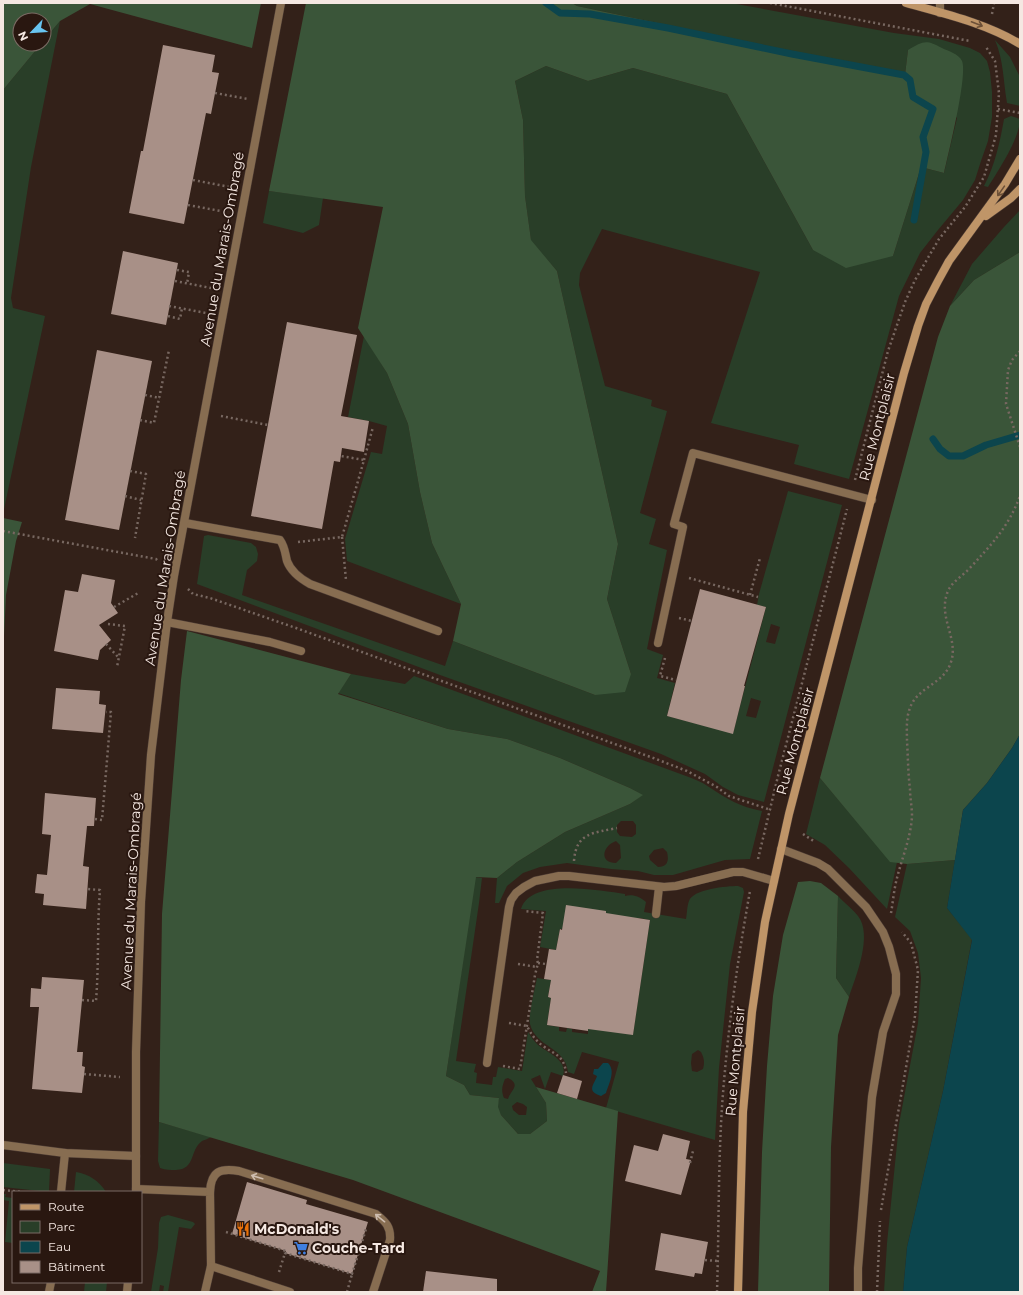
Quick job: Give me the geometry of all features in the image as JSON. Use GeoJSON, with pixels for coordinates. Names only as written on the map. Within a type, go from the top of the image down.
{"type":"FeatureCollection","features":[{"type":"Feature","properties":{"kind":"street","name":"Avenue du Marais-Ombragé"},"geometry":{"type":"LineString","coordinates":[[136,1191],[136,1078],[143,864],[151,755],[167,622],[184,523],[281,3]]}},
{"type":"Feature","properties":{"kind":"street"},"geometry":{"type":"LineString","coordinates":[[906,3],[985,27],[1020,44]]}},
{"type":"Feature","properties":{"kind":"street"},"geometry":{"type":"LineString","coordinates":[[940,3],[940,13]]}},
{"type":"Feature","properties":{"kind":"street","name":"Rue Montplaisir"},"geometry":{"type":"LineString","coordinates":[[738,1292],[743,1112],[746,1072],[758,966],[781,849],[904,373],[921,318],[929,298],[949,261],[979,222],[1020,159]]}},
{"type":"Feature","properties":{"kind":"street","name":"Rue Montplaisir"},"geometry":{"type":"LineString","coordinates":[[979,222],[1011,198],[1020,189]]}},
{"type":"Feature","properties":{"kind":"street"},"geometry":{"type":"LineString","coordinates":[[658,643],[683,526],[674,524],[693,453],[872,500]]}},
{"type":"Feature","properties":{"kind":"street"},"geometry":{"type":"LineString","coordinates":[[184,523],[280,540],[286,550],[288,562],[292,569],[298,577],[310,584],[438,631]]}},
{"type":"Feature","properties":{"kind":"street"},"geometry":{"type":"LineString","coordinates":[[167,622],[270,642],[301,651]]}},
{"type":"Feature","properties":{"kind":"street"},"geometry":{"type":"LineString","coordinates":[[781,849],[813,860],[828,869],[866,908],[883,932],[889,947],[896,974],[896,994],[883,1032],[872,1097],[858,1268],[858,1292]]}},
{"type":"Feature","properties":{"kind":"street"},"geometry":{"type":"LineString","coordinates":[[487,1063],[509,907],[511,900],[516,893],[524,887],[535,881],[559,876],[659,887],[676,886],[733,872],[743,872],[774,881]]}},
{"type":"Feature","properties":{"kind":"street"},"geometry":{"type":"LineString","coordinates":[[656,914],[659,887]]}},
{"type":"Feature","properties":{"kind":"street"},"geometry":{"type":"LineString","coordinates":[[3,1145],[65,1153],[136,1156]]}},
{"type":"Feature","properties":{"kind":"street"},"geometry":{"type":"LineString","coordinates":[[61,1191],[65,1153]]}},
{"type":"Feature","properties":{"kind":"street"},"geometry":{"type":"LineString","coordinates":[[205,1292],[212,1266],[211,1182],[216,1173],[222,1170],[229,1170],[239,1171],[376,1214],[389,1226],[390,1240],[373,1292]]}},
{"type":"Feature","properties":{"kind":"street"},"geometry":{"type":"LineString","coordinates":[[142,1191],[210,1192]]}},
{"type":"Feature","properties":{"kind":"street"},"geometry":{"type":"LineString","coordinates":[[212,1266],[290,1292]]}},
{"type":"Feature","properties":{"kind":"path"},"geometry":{"type":"LineString","coordinates":[[770,3],[958,38],[975,43]]}},
{"type":"Feature","properties":{"kind":"path"},"geometry":{"type":"LineString","coordinates":[[992,11],[994,3]]}},
{"type":"Feature","properties":{"kind":"path"},"geometry":{"type":"LineString","coordinates":[[982,45],[986,47],[995,61],[999,93],[998,109],[1020,113]]}},
{"type":"Feature","properties":{"kind":"path"},"geometry":{"type":"LineString","coordinates":[[215,93],[263,101]]}},
{"type":"Feature","properties":{"kind":"path"},"geometry":{"type":"LineString","coordinates":[[193,180],[246,190]]}},
{"type":"Feature","properties":{"kind":"path"},"geometry":{"type":"LineString","coordinates":[[188,205],[241,215]]}},
{"type":"Feature","properties":{"kind":"path"},"geometry":{"type":"LineString","coordinates":[[177,270],[189,272],[187,284]]}},
{"type":"Feature","properties":{"kind":"path"},"geometry":{"type":"LineString","coordinates":[[175,281],[227,291]]}},
{"type":"Feature","properties":{"kind":"path"},"geometry":{"type":"LineString","coordinates":[[169,306],[223,316]]}},
{"type":"Feature","properties":{"kind":"path"},"geometry":{"type":"LineString","coordinates":[[168,316],[180,319],[182,308]]}},
{"type":"Feature","properties":{"kind":"path"},"geometry":{"type":"LineString","coordinates":[[140,420],[154,423],[169,350]]}},
{"type":"Feature","properties":{"kind":"path"},"geometry":{"type":"LineString","coordinates":[[1020,351],[1012,360],[1008,370],[1006,404],[1020,447]]}},
{"type":"Feature","properties":{"kind":"path"},"geometry":{"type":"LineString","coordinates":[[145,395],[160,398]]}},
{"type":"Feature","properties":{"kind":"path"},"geometry":{"type":"LineString","coordinates":[[205,413],[268,425]]}},
{"type":"Feature","properties":{"kind":"path"},"geometry":{"type":"LineString","coordinates":[[344,560],[342,537],[373,427]]}},
{"type":"Feature","properties":{"kind":"path"},"geometry":{"type":"LineString","coordinates":[[341,456],[364,460]]}},
{"type":"Feature","properties":{"kind":"path"},"geometry":{"type":"LineString","coordinates":[[130,471],[146,474],[134,538]]}},
{"type":"Feature","properties":{"kind":"path"},"geometry":{"type":"LineString","coordinates":[[125,496],[141,500]]}},
{"type":"Feature","properties":{"kind":"path"},"geometry":{"type":"LineString","coordinates":[[890,918],[897,880],[911,828],[912,815],[908,774],[907,732],[909,710],[917,695],[938,681],[947,672],[952,661],[952,643],[945,617],[944,604],[948,591],[952,584],[989,548],[1002,531],[1013,514],[1020,496]]}},
{"type":"Feature","properties":{"kind":"path","name":"Rue Montplaisir"},"geometry":{"type":"LineString","coordinates":[[758,857],[848,506]]}},
{"type":"Feature","properties":{"kind":"path"},"geometry":{"type":"LineString","coordinates":[[3,531],[156,559]]}},
{"type":"Feature","properties":{"kind":"path"},"geometry":{"type":"LineString","coordinates":[[316,540],[342,537]]}},
{"type":"Feature","properties":{"kind":"path"},"geometry":{"type":"LineString","coordinates":[[750,595],[760,558]]}},
{"type":"Feature","properties":{"kind":"path"},"geometry":{"type":"LineString","coordinates":[[685,584],[687,578],[758,597]]}},
{"type":"Feature","properties":{"kind":"path"},"geometry":{"type":"LineString","coordinates":[[114,607],[140,592]]}},
{"type":"Feature","properties":{"kind":"path"},"geometry":{"type":"LineString","coordinates":[[194,594],[210,598],[656,759],[693,774],[717,787],[729,796],[770,810]]}},
{"type":"Feature","properties":{"kind":"path"},"geometry":{"type":"LineString","coordinates":[[676,617],[692,621]]}},
{"type":"Feature","properties":{"kind":"path"},"geometry":{"type":"LineString","coordinates":[[108,624],[125,626],[117,667]]}},
{"type":"Feature","properties":{"kind":"path"},"geometry":{"type":"LineString","coordinates":[[106,644],[118,658]]}},
{"type":"Feature","properties":{"kind":"path"},"geometry":{"type":"LineString","coordinates":[[667,654],[660,676],[676,680]]}},
{"type":"Feature","properties":{"kind":"path"},"geometry":{"type":"LineString","coordinates":[[95,819],[102,820],[111,712],[106,712]]}},
{"type":"Feature","properties":{"kind":"path"},"geometry":{"type":"LineString","coordinates":[[574,866],[579,842],[591,834],[617,828]]}},
{"type":"Feature","properties":{"kind":"path"},"geometry":{"type":"LineString","coordinates":[[82,1000],[96,1001],[98,978],[98,916],[100,890],[87,889]]}},
{"type":"Feature","properties":{"kind":"path","name":"Rue Montplaisir"},"geometry":{"type":"LineString","coordinates":[[717,1292],[720,1145],[723,1099],[735,980],[750,890]]}},
{"type":"Feature","properties":{"kind":"path"},"geometry":{"type":"LineString","coordinates":[[520,1069],[538,963],[537,960],[543,913]]}},
{"type":"Feature","properties":{"kind":"path"},"geometry":{"type":"LineString","coordinates":[[538,963],[546,964]]}},
{"type":"Feature","properties":{"kind":"path"},"geometry":{"type":"LineString","coordinates":[[527,1026],[537,1041],[559,1056],[563,1061],[566,1073]]}},
{"type":"Feature","properties":{"kind":"path"},"geometry":{"type":"LineString","coordinates":[[84,1074],[136,1078]]}},
{"type":"Feature","properties":{"kind":"path"},"geometry":{"type":"LineString","coordinates":[[690,1163],[693,1151]]}},
{"type":"Feature","properties":{"kind":"path"},"geometry":{"type":"LineString","coordinates":[[347,1292],[368,1222]]}},
{"type":"Feature","properties":{"kind":"path"},"geometry":{"type":"LineString","coordinates":[[227,1232],[286,1251],[285,1253],[352,1274]]}},
{"type":"Feature","properties":{"kind":"path"},"geometry":{"type":"LineString","coordinates":[[705,1260],[718,1261]]}},
{"type":"Feature","properties":{"kind":"green space"},"geometry":{"type":"Polygon","coordinates":[[[3,3],[261,3],[252,48],[90,4],[60,21],[52,30],[52,12],[12,12],[12,52],[34,52],[3,90],[3,3]]]}},
{"type":"Feature","properties":{"kind":"green space"},"geometry":{"type":"Polygon","coordinates":[[[306,3],[572,3],[577,6],[905,75],[908,50],[925,42],[937,45],[956,55],[962,61],[963,69],[960,98],[944,173],[921,167],[893,256],[846,268],[813,250],[727,94],[633,68],[588,81],[546,66],[515,81],[523,120],[525,196],[531,240],[557,271],[618,544],[607,599],[631,674],[625,692],[595,695],[453,641],[461,604],[432,543],[420,492],[408,424],[387,373],[358,328],[383,207],[269,191],[306,3]]]}},
{"type":"Feature","properties":{"kind":"green space"},"geometry":{"type":"Polygon","coordinates":[[[572,3],[731,3],[894,33],[939,39],[970,48],[980,53],[987,61],[990,72],[992,117],[988,141],[975,180],[963,200],[920,253],[899,296],[849,479],[794,464],[799,445],[711,423],[760,272],[602,229],[580,273],[579,285],[605,386],[652,400],[651,406],[667,411],[640,513],[656,519],[649,544],[667,550],[647,649],[663,655],[657,678],[675,683],[667,716],[733,733],[766,607],[757,605],[759,594],[788,491],[842,505],[764,802],[738,795],[723,787],[705,774],[661,754],[440,675],[197,584],[204,536],[208,535],[251,543],[256,547],[258,554],[257,561],[247,570],[242,595],[445,666],[453,641],[595,695],[631,674],[607,599],[618,544],[557,271],[531,241],[525,196],[523,120],[515,81],[546,66],[588,81],[633,68],[727,94],[813,250],[893,256],[921,167],[944,173],[957,118],[908,50],[905,75],[577,6],[572,3]],[[771,624],[766,642],[775,644],[780,627],[771,624]],[[751,698],[746,716],[756,718],[761,701],[751,698]]]}},
{"type":"Feature","properties":{"kind":"green space"},"geometry":{"type":"Polygon","coordinates":[[[60,21],[31,167],[11,298],[13,308],[45,316],[3,514],[3,90],[34,52],[52,52],[52,30],[60,21]]]}},
{"type":"Feature","properties":{"kind":"green space"},"geometry":{"type":"Polygon","coordinates":[[[995,40],[1010,57],[1020,77],[1020,106],[1007,103],[1002,64],[995,40]]]}},
{"type":"Feature","properties":{"kind":"green space"},"geometry":{"type":"Polygon","coordinates":[[[1011,116],[1020,119],[1013,145],[988,187],[984,186],[997,153],[1004,119],[1011,116]]]}},
{"type":"Feature","properties":{"kind":"green space"},"geometry":{"type":"Polygon","coordinates":[[[269,191],[323,198],[319,225],[303,233],[263,223],[269,191]]]}},
{"type":"Feature","properties":{"kind":"green space"},"geometry":{"type":"Polygon","coordinates":[[[1020,210],[1020,252],[974,280],[950,306],[972,264],[1020,210]]]}},
{"type":"Feature","properties":{"kind":"green space"},"geometry":{"type":"Polygon","coordinates":[[[1020,252],[1020,734],[987,783],[963,810],[955,860],[907,864],[890,862],[820,778],[938,337],[950,306],[974,280],[1020,252]]]}},
{"type":"Feature","properties":{"kind":"green space"},"geometry":{"type":"Polygon","coordinates":[[[364,336],[387,373],[408,424],[420,492],[432,543],[461,604],[347,561],[345,539],[371,452],[382,454],[387,426],[348,417],[364,336]]]}},
{"type":"Feature","properties":{"kind":"green space"},"geometry":{"type":"Polygon","coordinates":[[[3,518],[22,522],[16,541],[6,595],[3,657],[3,518]]]}},
{"type":"Feature","properties":{"kind":"green space"},"geometry":{"type":"Polygon","coordinates":[[[187,631],[351,674],[338,694],[448,729],[507,739],[560,758],[643,795],[630,804],[565,832],[517,862],[497,878],[476,877],[446,1076],[464,1085],[470,1095],[499,1098],[498,1107],[501,1115],[518,1134],[530,1134],[547,1121],[546,1103],[536,1087],[618,1111],[606,1292],[592,1292],[600,1271],[353,1180],[159,1122],[162,914],[181,680],[187,631]]]}},
{"type":"Feature","properties":{"kind":"green space"},"geometry":{"type":"Polygon","coordinates":[[[351,674],[405,684],[414,676],[692,778],[734,802],[762,811],[750,859],[725,860],[673,875],[654,875],[638,871],[567,863],[540,867],[523,873],[507,886],[499,903],[495,903],[497,878],[517,862],[565,832],[630,804],[642,795],[630,788],[560,758],[507,739],[448,729],[338,693],[351,674]],[[621,821],[617,825],[617,832],[620,836],[632,837],[636,834],[636,825],[633,821],[621,821]],[[616,841],[611,843],[605,850],[604,854],[607,860],[616,863],[621,858],[620,845],[616,841]],[[663,848],[654,850],[649,856],[650,860],[658,867],[664,866],[668,860],[667,852],[663,848]]]}},
{"type":"Feature","properties":{"kind":"green space"},"geometry":{"type":"Polygon","coordinates":[[[820,778],[890,861],[897,862],[887,909],[849,868],[825,845],[806,834],[820,778]]]}},
{"type":"Feature","properties":{"kind":"green space"},"geometry":{"type":"Polygon","coordinates":[[[955,860],[947,908],[972,939],[943,1091],[907,1247],[903,1292],[884,1292],[887,1243],[899,1124],[918,1023],[921,978],[918,953],[910,931],[895,917],[907,864],[955,860]]]}},
{"type":"Feature","properties":{"kind":"green space"},"geometry":{"type":"Polygon","coordinates":[[[475,877],[482,878],[456,1061],[476,1064],[474,1072],[477,1073],[476,1083],[492,1085],[493,1077],[496,1077],[498,1067],[522,1071],[528,1032],[538,1045],[560,1061],[564,1070],[563,1076],[551,1072],[545,1089],[540,1075],[531,1079],[546,1103],[547,1121],[530,1134],[518,1134],[501,1115],[497,1107],[499,1098],[470,1095],[464,1085],[446,1076],[475,877]],[[508,1078],[505,1079],[502,1091],[504,1098],[508,1099],[515,1086],[514,1083],[508,1078]],[[517,1102],[512,1106],[513,1110],[519,1115],[526,1115],[527,1107],[517,1102]]]}},
{"type":"Feature","properties":{"kind":"green space"},"geometry":{"type":"Polygon","coordinates":[[[810,881],[821,883],[838,896],[836,978],[849,997],[838,1035],[831,1147],[829,1292],[758,1292],[762,1152],[773,996],[783,935],[798,882],[810,881]]]}},
{"type":"Feature","properties":{"kind":"green space"},"geometry":{"type":"Polygon","coordinates":[[[738,886],[743,888],[744,892],[730,964],[719,1068],[715,1140],[606,1108],[619,1062],[582,1052],[574,1074],[568,1072],[566,1063],[562,1057],[538,1038],[533,1032],[530,1024],[531,1009],[537,978],[551,980],[548,997],[551,998],[547,1025],[559,1027],[559,1031],[566,1032],[567,1028],[572,1029],[572,1032],[588,1034],[588,1028],[633,1034],[650,920],[640,918],[560,929],[556,950],[540,947],[546,911],[521,909],[527,899],[538,893],[552,889],[568,888],[625,894],[625,896],[636,896],[646,902],[644,912],[686,919],[688,903],[692,897],[703,891],[711,889],[738,886]],[[698,1050],[692,1054],[692,1071],[697,1072],[703,1069],[704,1060],[701,1052],[698,1050]]]}},
{"type":"Feature","properties":{"kind":"green space"},"geometry":{"type":"Polygon","coordinates":[[[838,896],[858,916],[862,924],[864,934],[862,956],[849,997],[836,978],[838,896]]]}},
{"type":"Feature","properties":{"kind":"green space"},"geometry":{"type":"Polygon","coordinates":[[[159,1122],[211,1137],[202,1141],[198,1145],[190,1163],[187,1166],[176,1170],[162,1169],[160,1168],[158,1161],[159,1122]]]}},
{"type":"Feature","properties":{"kind":"green space"},"geometry":{"type":"Polygon","coordinates":[[[3,1163],[50,1169],[49,1191],[3,1187],[3,1163]]]}},
{"type":"Feature","properties":{"kind":"green space"},"geometry":{"type":"Polygon","coordinates":[[[76,1172],[85,1174],[93,1179],[105,1191],[74,1191],[76,1172]]]}},
{"type":"Feature","properties":{"kind":"green space"},"geometry":{"type":"Polygon","coordinates":[[[3,1194],[6,1194],[5,1197],[12,1198],[12,1243],[5,1242],[9,1201],[3,1200],[3,1194]]]}},
{"type":"Feature","properties":{"kind":"green space"},"geometry":{"type":"Polygon","coordinates":[[[168,1215],[193,1222],[195,1224],[191,1229],[179,1227],[168,1292],[163,1292],[164,1286],[160,1285],[159,1292],[151,1292],[158,1248],[159,1223],[161,1217],[168,1215]]]}},
{"type":"Feature","properties":{"kind":"green space"},"geometry":{"type":"Polygon","coordinates":[[[85,1283],[107,1283],[106,1292],[84,1292],[85,1283]]]}},
{"type":"Feature","properties":{"kind":"water"},"geometry":{"type":"Polygon","coordinates":[[[1020,734],[1020,1292],[903,1292],[907,1247],[943,1091],[972,940],[947,908],[963,810],[987,783],[1020,734]]]}},
{"type":"Feature","properties":{"kind":"water"},"geometry":{"type":"Polygon","coordinates":[[[603,1063],[608,1063],[612,1073],[606,1093],[601,1096],[596,1094],[592,1088],[597,1076],[593,1074],[594,1069],[598,1069],[603,1063]]]}},
{"type":"Feature","properties":{"kind":"building"},"geometry":{"type":"Polygon","coordinates":[[[163,45],[215,55],[212,72],[219,73],[211,114],[206,113],[184,224],[129,213],[141,151],[143,151],[163,45]]]}},
{"type":"Feature","properties":{"kind":"building"},"geometry":{"type":"Polygon","coordinates":[[[123,251],[178,263],[166,325],[111,314],[123,251]]]}},
{"type":"Feature","properties":{"kind":"building"},"geometry":{"type":"Polygon","coordinates":[[[287,322],[357,335],[341,416],[369,421],[364,452],[342,448],[340,462],[334,461],[322,529],[251,516],[287,322]]]}},
{"type":"Feature","properties":{"kind":"building"},"geometry":{"type":"Polygon","coordinates":[[[97,350],[152,361],[119,530],[65,520],[97,350]]]}},
{"type":"Feature","properties":{"kind":"building"},"geometry":{"type":"Polygon","coordinates":[[[82,574],[115,580],[111,603],[118,613],[99,625],[111,640],[100,650],[98,660],[54,651],[65,590],[78,592],[82,574]]]}},
{"type":"Feature","properties":{"kind":"building"},"geometry":{"type":"Polygon","coordinates":[[[700,589],[766,607],[744,686],[733,734],[667,716],[700,589]]]}},
{"type":"Feature","properties":{"kind":"building"},"geometry":{"type":"Polygon","coordinates":[[[56,688],[100,691],[99,704],[106,705],[103,733],[52,729],[56,688]]]}},
{"type":"Feature","properties":{"kind":"building"},"geometry":{"type":"Polygon","coordinates":[[[45,793],[96,798],[94,826],[87,826],[83,866],[89,867],[86,909],[43,905],[44,894],[35,893],[37,874],[47,875],[51,835],[42,834],[45,793]]]}},
{"type":"Feature","properties":{"kind":"building"},"geometry":{"type":"Polygon","coordinates":[[[566,905],[650,920],[633,1035],[588,1029],[588,1031],[547,1025],[551,998],[548,997],[551,980],[544,979],[549,949],[556,950],[560,929],[562,930],[566,905]]]}},
{"type":"Feature","properties":{"kind":"building"},"geometry":{"type":"Polygon","coordinates":[[[42,977],[84,980],[77,1052],[83,1052],[82,1066],[85,1067],[82,1093],[32,1089],[39,1007],[30,1007],[31,988],[41,989],[42,977]]]}},
{"type":"Feature","properties":{"kind":"building"},"geometry":{"type":"Polygon","coordinates":[[[563,1075],[582,1081],[577,1099],[557,1093],[563,1075]]]}},
{"type":"Feature","properties":{"kind":"building"},"geometry":{"type":"Polygon","coordinates":[[[663,1134],[690,1141],[686,1159],[691,1160],[681,1195],[625,1181],[634,1145],[658,1151],[663,1134]]]}},
{"type":"Feature","properties":{"kind":"building"},"geometry":{"type":"Polygon","coordinates":[[[247,1182],[307,1200],[306,1204],[368,1222],[352,1274],[285,1253],[286,1251],[232,1234],[247,1182]]]}},
{"type":"Feature","properties":{"kind":"building"},"geometry":{"type":"Polygon","coordinates":[[[661,1233],[708,1242],[702,1274],[695,1273],[694,1277],[655,1270],[661,1233]]]}},
{"type":"Feature","properties":{"kind":"building"},"geometry":{"type":"Polygon","coordinates":[[[426,1271],[497,1279],[497,1292],[423,1292],[426,1271]]]}},
{"type":"Feature","properties":{"kind":"waterway"},"geometry":{"type":"LineString","coordinates":[[546,3],[560,13],[590,14],[668,28],[792,54],[904,75],[910,80],[913,97],[933,109],[923,137],[926,152],[914,220]]}},
{"type":"Feature","properties":{"kind":"waterway"},"geometry":{"type":"LineString","coordinates":[[933,439],[940,449],[949,456],[963,456],[986,445],[1020,435]]}},
{"type":"Feature","properties":{"kind":"place","name":"McDonald's"},"geometry":{"type":"Point","coordinates":[243,1229]}},
{"type":"Feature","properties":{"kind":"place","name":"Couche-Tard"},"geometry":{"type":"Point","coordinates":[301,1248]}}]}
